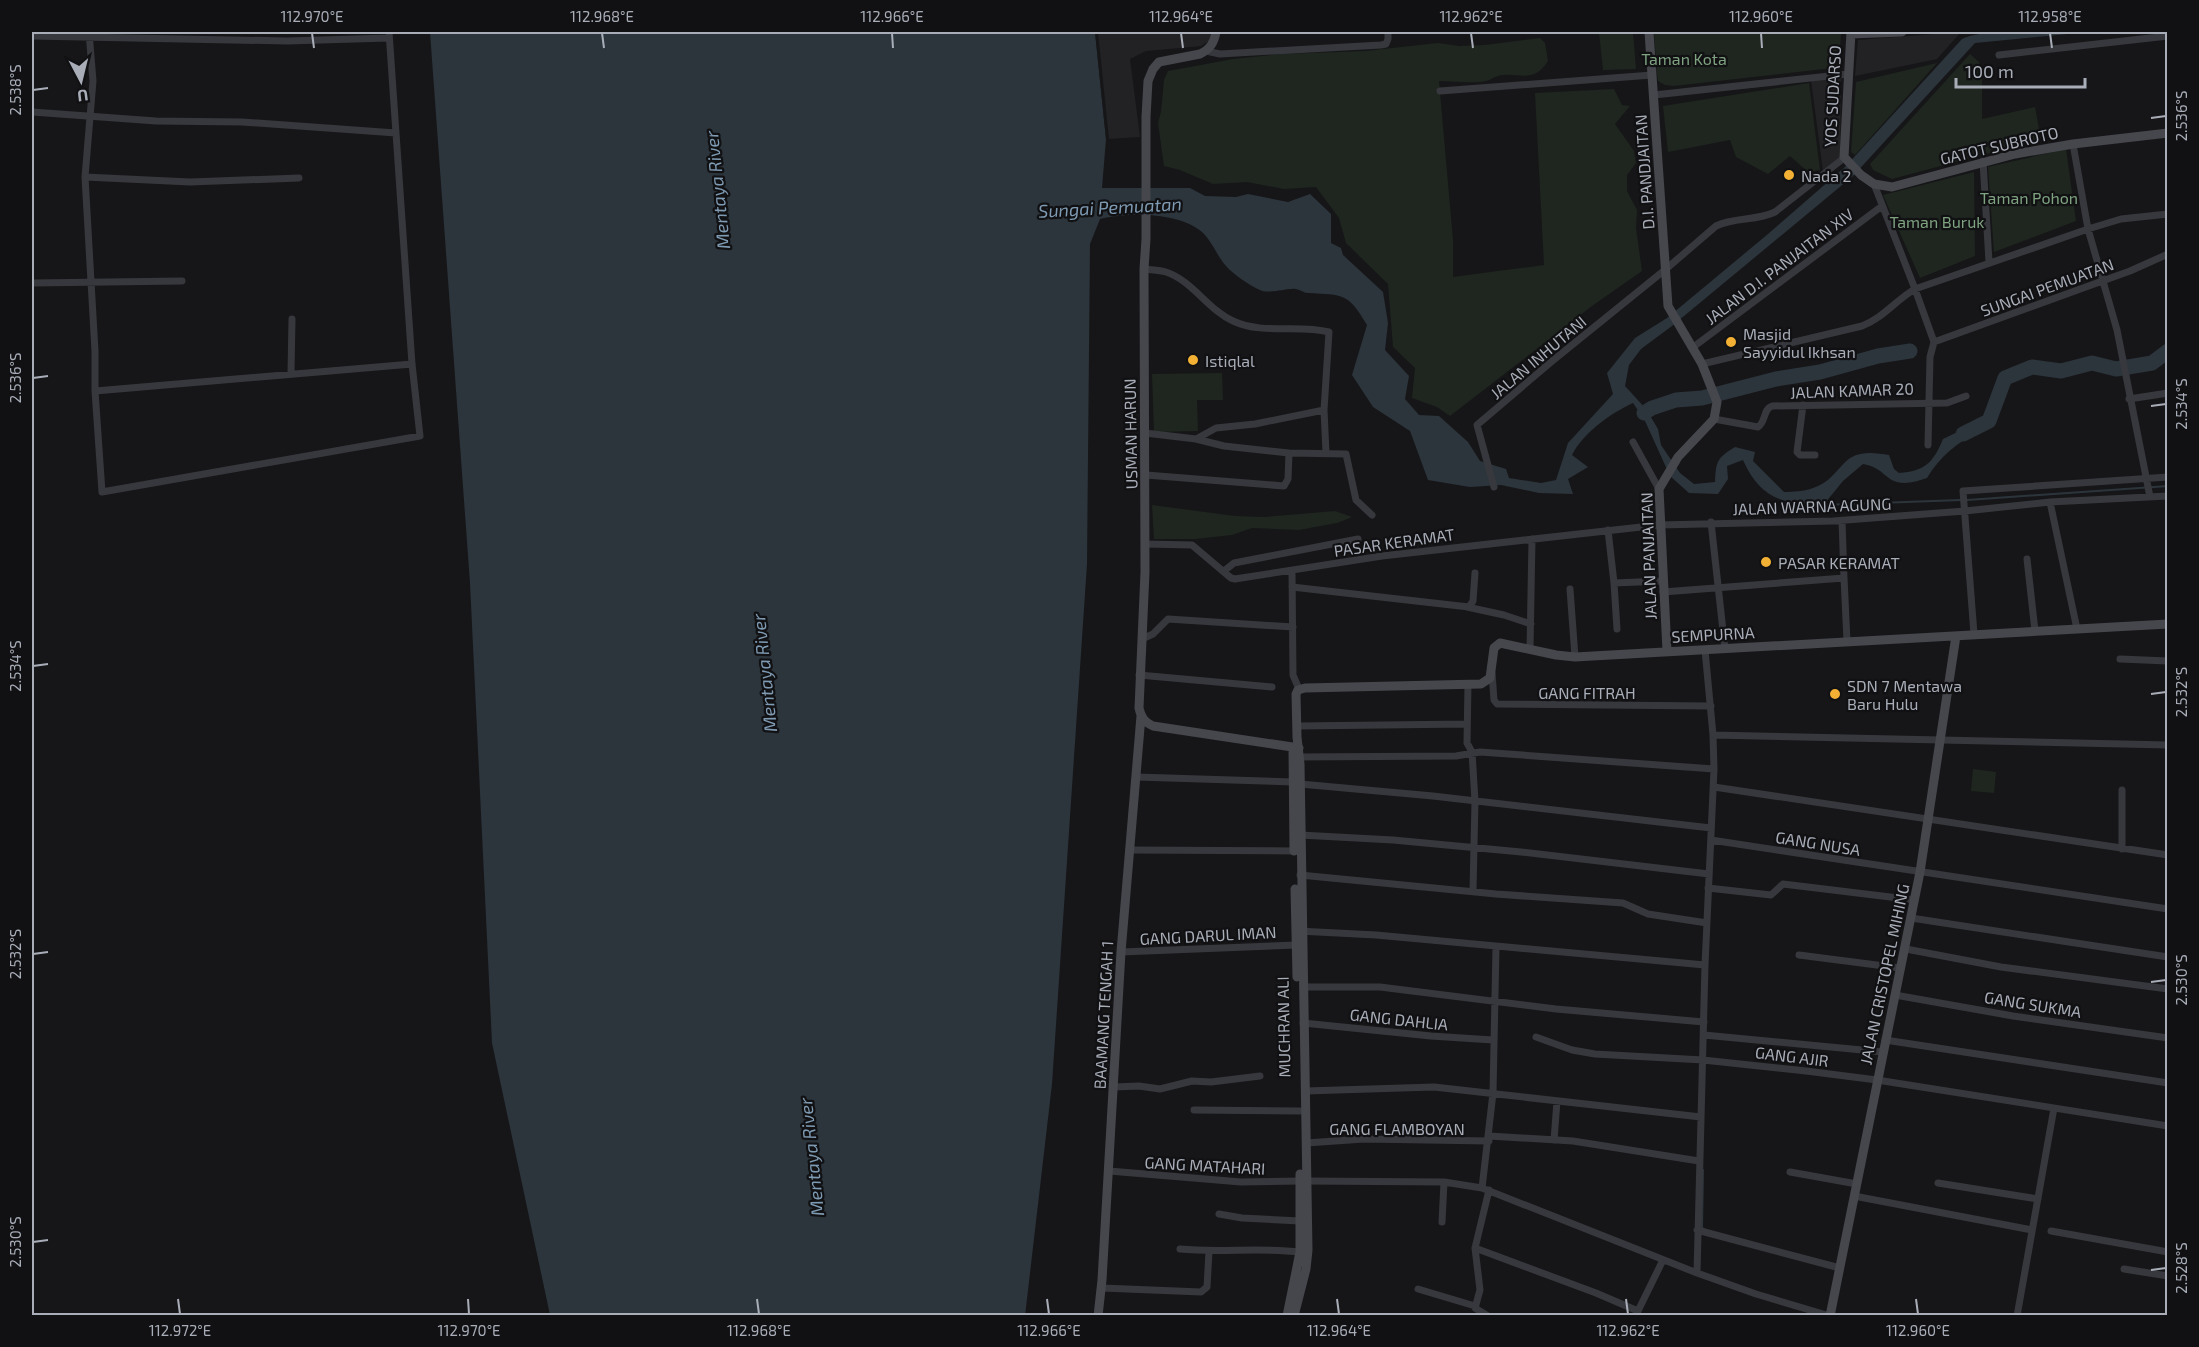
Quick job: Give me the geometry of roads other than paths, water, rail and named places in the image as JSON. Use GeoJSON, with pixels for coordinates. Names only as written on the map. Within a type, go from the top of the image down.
{"type":"FeatureCollection","features":[{"type":"Feature","properties":{"kind":"street"},"geometry":{"type":"LineString","coordinates":[[1216,32],[1215,39],[1206,51],[1220,54],[1382,45],[1386,44],[1388,32]]}},
{"type":"Feature","properties":{"kind":"street","name":"D.I. PANDJAITAN"},"geometry":{"type":"LineString","coordinates":[[1649,32],[1667,301],[1670,311],[1692,348]]}},
{"type":"Feature","properties":{"kind":"street"},"geometry":{"type":"LineString","coordinates":[[1851,33],[1902,32]]}},
{"type":"Feature","properties":{"kind":"street","name":"YOS SUDARSO"},"geometry":{"type":"LineString","coordinates":[[1846,160],[1851,33]]}},
{"type":"Feature","properties":{"kind":"street"},"geometry":{"type":"LineString","coordinates":[[32,36],[89,34],[287,41],[389,35],[405,278],[419,437],[102,492],[85,177],[93,81],[89,34]]}},
{"type":"Feature","properties":{"kind":"street"},"geometry":{"type":"LineString","coordinates":[[1999,55],[2168,36]]}},
{"type":"Feature","properties":{"kind":"street","name":"USMAN HARUN"},"geometry":{"type":"LineString","coordinates":[[1141,716],[1138,698],[1145,572],[1144,269],[1148,81],[1159,62],[1193,56],[1206,51]]}},
{"type":"Feature","properties":{"kind":"street"},"geometry":{"type":"LineString","coordinates":[[1654,95],[1848,74]]}},
{"type":"Feature","properties":{"kind":"street"},"geometry":{"type":"LineString","coordinates":[[1440,91],[1652,75]]}},
{"type":"Feature","properties":{"kind":"street"},"geometry":{"type":"LineString","coordinates":[[32,112],[156,121],[242,122],[396,133]]}},
{"type":"Feature","properties":{"kind":"street","name":"GATOT SUBROTO"},"geometry":{"type":"LineString","coordinates":[[1874,184],[1892,187],[1983,161],[2073,144],[2168,133]]}},
{"type":"Feature","properties":{"kind":"street"},"geometry":{"type":"LineString","coordinates":[[2073,144],[2088,229],[2117,330],[2150,495]]}},
{"type":"Feature","properties":{"kind":"street"},"geometry":{"type":"LineString","coordinates":[[1846,160],[1874,184],[1934,341],[1930,357],[1928,445]]}},
{"type":"Feature","properties":{"kind":"street","name":"JALAN INHUTANI"},"geometry":{"type":"LineString","coordinates":[[1494,488],[1477,425],[1716,226],[1732,220],[1770,214],[1846,160]]}},
{"type":"Feature","properties":{"kind":"street"},"geometry":{"type":"LineString","coordinates":[[1983,161],[1989,262]]}},
{"type":"Feature","properties":{"kind":"street"},"geometry":{"type":"LineString","coordinates":[[85,177],[190,182],[299,178]]}},
{"type":"Feature","properties":{"kind":"street","name":"JALAN D.I. PANJAITAN XIV"},"geometry":{"type":"LineString","coordinates":[[1692,348],[1882,206]]}},
{"type":"Feature","properties":{"kind":"street"},"geometry":{"type":"LineString","coordinates":[[1702,364],[1862,326],[1876,320],[1916,289],[1989,262],[2121,219],[2168,214]]}},
{"type":"Feature","properties":{"kind":"street","name":"SUNGAI PEMUATAN"},"geometry":{"type":"LineString","coordinates":[[1934,341],[2130,271],[2168,254]]}},
{"type":"Feature","properties":{"kind":"street"},"geometry":{"type":"LineString","coordinates":[[1144,269],[1173,274],[1217,311],[1246,326],[1329,332],[1324,410],[1326,453]]}},
{"type":"Feature","properties":{"kind":"street"},"geometry":{"type":"LineString","coordinates":[[32,283],[182,281]]}},
{"type":"Feature","properties":{"kind":"street"},"geometry":{"type":"LineString","coordinates":[[291,373],[292,320]]}},
{"type":"Feature","properties":{"kind":"street"},"geometry":{"type":"LineString","coordinates":[[1692,348],[1702,364],[1717,402],[1714,419]]}},
{"type":"Feature","properties":{"kind":"street"},"geometry":{"type":"LineString","coordinates":[[95,391],[412,364]]}},
{"type":"Feature","properties":{"kind":"street"},"geometry":{"type":"LineString","coordinates":[[2129,399],[2168,393]]}},
{"type":"Feature","properties":{"kind":"street","name":"JALAN KAMAR 20"},"geometry":{"type":"LineString","coordinates":[[1714,419],[1758,427],[1762,424],[1770,406],[1952,402],[1966,396]]}},
{"type":"Feature","properties":{"kind":"street"},"geometry":{"type":"LineString","coordinates":[[1803,405],[1797,452],[1815,455]]}},
{"type":"Feature","properties":{"kind":"street"},"geometry":{"type":"LineString","coordinates":[[1196,439],[1216,428],[1255,424],[1324,410]]}},
{"type":"Feature","properties":{"kind":"street","name":"JALAN PANJAITAN"},"geometry":{"type":"LineString","coordinates":[[1667,651],[1659,489],[1678,457],[1714,419]]}},
{"type":"Feature","properties":{"kind":"street"},"geometry":{"type":"LineString","coordinates":[[1145,434],[1289,453],[1347,455],[1356,500],[1372,514]]}},
{"type":"Feature","properties":{"kind":"street"},"geometry":{"type":"LineString","coordinates":[[1633,442],[1659,489]]}},
{"type":"Feature","properties":{"kind":"street"},"geometry":{"type":"LineString","coordinates":[[1146,475],[1284,486],[1288,479],[1289,453]]}},
{"type":"Feature","properties":{"kind":"street"},"geometry":{"type":"LineString","coordinates":[[1974,634],[1964,491],[2148,481],[2168,477]]}},
{"type":"Feature","properties":{"kind":"street","name":"JALAN WARNA AGUNG"},"geometry":{"type":"LineString","coordinates":[[1659,525],[1711,522],[1842,521],[2050,502],[2150,495],[2168,496]]}},
{"type":"Feature","properties":{"kind":"street"},"geometry":{"type":"LineString","coordinates":[[2050,502],[2077,629]]}},
{"type":"Feature","properties":{"kind":"street"},"geometry":{"type":"LineString","coordinates":[[1842,521],[1847,641]]}},
{"type":"Feature","properties":{"kind":"street"},"geometry":{"type":"LineString","coordinates":[[1711,522],[1725,649]]}},
{"type":"Feature","properties":{"kind":"street","name":"PASAR KERAMAT"},"geometry":{"type":"LineString","coordinates":[[1145,544],[1189,544],[1235,579],[1382,556],[1659,525]]}},
{"type":"Feature","properties":{"kind":"street"},"geometry":{"type":"LineString","coordinates":[[1608,530],[1617,628]]}},
{"type":"Feature","properties":{"kind":"street"},"geometry":{"type":"LineString","coordinates":[[1530,649],[1532,538]]}},
{"type":"Feature","properties":{"kind":"street"},"geometry":{"type":"LineString","coordinates":[[1224,571],[1234,563],[1358,539]]}},
{"type":"Feature","properties":{"kind":"street"},"geometry":{"type":"LineString","coordinates":[[2027,559],[2035,631]]}},
{"type":"Feature","properties":{"kind":"street"},"geometry":{"type":"LineString","coordinates":[[1292,571],[1293,675],[1298,691],[1484,683],[1490,678],[1492,672]]}},
{"type":"Feature","properties":{"kind":"street"},"geometry":{"type":"LineString","coordinates":[[1465,607],[1472,605],[1475,573]]}},
{"type":"Feature","properties":{"kind":"street"},"geometry":{"type":"LineString","coordinates":[[1663,592],[1844,578]]}},
{"type":"Feature","properties":{"kind":"street"},"geometry":{"type":"LineString","coordinates":[[1614,583],[1662,581]]}},
{"type":"Feature","properties":{"kind":"street"},"geometry":{"type":"LineString","coordinates":[[1292,587],[1465,607],[1504,615],[1531,624]]}},
{"type":"Feature","properties":{"kind":"street"},"geometry":{"type":"LineString","coordinates":[[1570,589],[1575,657]]}},
{"type":"Feature","properties":{"kind":"street"},"geometry":{"type":"LineString","coordinates":[[1142,639],[1153,634],[1168,619],[1293,627]]}},
{"type":"Feature","properties":{"kind":"street","name":"SEMPURNA"},"geometry":{"type":"LineString","coordinates":[[1492,672],[1494,648],[1496,645],[1505,643],[1575,657],[2168,624]]}},
{"type":"Feature","properties":{"kind":"street","name":"JALAN CRISTOPEL MIHING"},"geometry":{"type":"LineString","coordinates":[[1830,1316],[1885,1040],[1906,949],[1929,819],[1956,636]]}},
{"type":"Feature","properties":{"kind":"street"},"geometry":{"type":"LineString","coordinates":[[1696,1273],[1705,965],[1714,769],[1705,650]]}},
{"type":"Feature","properties":{"kind":"street"},"geometry":{"type":"LineString","coordinates":[[2120,659],[2168,660]]}},
{"type":"Feature","properties":{"kind":"street","name":"GANG FITRAH"},"geometry":{"type":"LineString","coordinates":[[1492,672],[1494,700],[1497,704],[1711,706]]}},
{"type":"Feature","properties":{"kind":"street"},"geometry":{"type":"LineString","coordinates":[[1139,675],[1272,687]]}},
{"type":"Feature","properties":{"kind":"street"},"geometry":{"type":"LineString","coordinates":[[1468,684],[1467,743],[1472,752],[1475,801],[1473,891]]}},
{"type":"Feature","properties":{"kind":"street","name":"MUCHRAN ALI"},"geometry":{"type":"LineString","coordinates":[[1287,1316],[1300,1252],[1306,1143],[1303,987],[1294,851],[1298,691]]}},
{"type":"Feature","properties":{"kind":"street"},"geometry":{"type":"LineString","coordinates":[[1141,716],[1146,723],[1164,729],[1296,752],[1456,756],[1472,752],[1714,769]]}},
{"type":"Feature","properties":{"kind":"street","name":"BAAMANG TENGAH 1"},"geometry":{"type":"LineString","coordinates":[[1098,1316],[1129,850],[1141,716]]}},
{"type":"Feature","properties":{"kind":"street"},"geometry":{"type":"LineString","coordinates":[[1297,726],[1467,724]]}},
{"type":"Feature","properties":{"kind":"street"},"geometry":{"type":"LineString","coordinates":[[1713,735],[2168,745]]}},
{"type":"Feature","properties":{"kind":"street"},"geometry":{"type":"LineString","coordinates":[[1136,777],[1296,783],[1711,828]]}},
{"type":"Feature","properties":{"kind":"street","name":"MUCHRAN ALI"},"geometry":{"type":"LineString","coordinates":[[1294,1316],[1307,1258],[1300,1111],[1296,945],[1299,931],[1300,835],[1296,783]]}},
{"type":"Feature","properties":{"kind":"street"},"geometry":{"type":"LineString","coordinates":[[1713,787],[2168,855]]}},
{"type":"Feature","properties":{"kind":"street"},"geometry":{"type":"LineString","coordinates":[[2122,790],[2122,849]]}},
{"type":"Feature","properties":{"kind":"street"},"geometry":{"type":"LineString","coordinates":[[1300,835],[1393,840],[1521,852],[1709,874]]}},
{"type":"Feature","properties":{"kind":"street","name":"GANG NUSA"},"geometry":{"type":"LineString","coordinates":[[1711,840],[2168,909]]}},
{"type":"Feature","properties":{"kind":"street"},"geometry":{"type":"LineString","coordinates":[[1129,850],[1294,851]]}},
{"type":"Feature","properties":{"kind":"street"},"geometry":{"type":"LineString","coordinates":[[1300,875],[1623,903],[1648,914],[1707,923]]}},
{"type":"Feature","properties":{"kind":"street"},"geometry":{"type":"LineString","coordinates":[[1708,888],[1771,895],[1783,884],[1915,900]]}},
{"type":"Feature","properties":{"kind":"street"},"geometry":{"type":"LineString","coordinates":[[1911,918],[2168,957]]}},
{"type":"Feature","properties":{"kind":"street"},"geometry":{"type":"LineString","coordinates":[[1299,931],[1376,935],[1705,965]]}},
{"type":"Feature","properties":{"kind":"street","name":"GANG DARUL IMAN"},"geometry":{"type":"LineString","coordinates":[[1122,952],[1296,945]]}},
{"type":"Feature","properties":{"kind":"street"},"geometry":{"type":"LineString","coordinates":[[1488,1316],[1476,1310],[1475,1305],[1480,1290],[1475,1248],[1486,1189],[1493,1093],[1493,1001],[1496,947]]}},
{"type":"Feature","properties":{"kind":"street"},"geometry":{"type":"LineString","coordinates":[[1906,949],[2001,967],[2168,989]]}},
{"type":"Feature","properties":{"kind":"street"},"geometry":{"type":"LineString","coordinates":[[1799,955],[1900,968]]}},
{"type":"Feature","properties":{"kind":"street"},"geometry":{"type":"LineString","coordinates":[[1303,987],[1372,986],[1556,1009],[1704,1022]]}},
{"type":"Feature","properties":{"kind":"street","name":"GANG SUKMA"},"geometry":{"type":"LineString","coordinates":[[1895,995],[2013,1016],[2168,1038]]}},
{"type":"Feature","properties":{"kind":"street","name":"GANG DAHLIA"},"geometry":{"type":"LineString","coordinates":[[1303,1023],[1493,1040]]}},
{"type":"Feature","properties":{"kind":"street"},"geometry":{"type":"LineString","coordinates":[[1704,1035],[1883,1052]]}},
{"type":"Feature","properties":{"kind":"street","name":"GANG AJIR"},"geometry":{"type":"LineString","coordinates":[[1536,1037],[1572,1050],[1595,1054],[1703,1060],[1877,1080],[2168,1126]]}},
{"type":"Feature","properties":{"kind":"street"},"geometry":{"type":"LineString","coordinates":[[1885,1040],[2168,1083]]}},
{"type":"Feature","properties":{"kind":"street"},"geometry":{"type":"LineString","coordinates":[[1114,1087],[1139,1086],[1160,1089],[1192,1081],[1203,1083],[1260,1076]]}},
{"type":"Feature","properties":{"kind":"street"},"geometry":{"type":"LineString","coordinates":[[1305,1091],[1421,1087],[1701,1117]]}},
{"type":"Feature","properties":{"kind":"street"},"geometry":{"type":"LineString","coordinates":[[1554,1140],[1557,1101]]}},
{"type":"Feature","properties":{"kind":"street"},"geometry":{"type":"LineString","coordinates":[[2017,1316],[2054,1107]]}},
{"type":"Feature","properties":{"kind":"street"},"geometry":{"type":"LineString","coordinates":[[1194,1110],[1300,1111]]}},
{"type":"Feature","properties":{"kind":"street","name":"GANG FLAMBOYAN"},"geometry":{"type":"LineString","coordinates":[[1306,1143],[1364,1139],[1554,1140],[1699,1161]]}},
{"type":"Feature","properties":{"kind":"street","name":"GANG MATAHARI"},"geometry":{"type":"LineString","coordinates":[[1109,1171],[1241,1182],[1444,1182],[1486,1189],[1511,1201],[1696,1273],[1830,1316]]}},
{"type":"Feature","properties":{"kind":"street"},"geometry":{"type":"LineString","coordinates":[[1790,1172],[1857,1184]]}},
{"type":"Feature","properties":{"kind":"street"},"geometry":{"type":"LineString","coordinates":[[1442,1222],[1444,1182]]}},
{"type":"Feature","properties":{"kind":"street"},"geometry":{"type":"LineString","coordinates":[[1938,1182],[2038,1199]]}},
{"type":"Feature","properties":{"kind":"street"},"geometry":{"type":"LineString","coordinates":[[1854,1196],[2032,1230]]}},
{"type":"Feature","properties":{"kind":"street"},"geometry":{"type":"LineString","coordinates":[[1219,1214],[1242,1218],[1300,1221]]}},
{"type":"Feature","properties":{"kind":"street"},"geometry":{"type":"LineString","coordinates":[[1697,1230],[1840,1268]]}},
{"type":"Feature","properties":{"kind":"street"},"geometry":{"type":"LineString","coordinates":[[2051,1231],[2168,1252]]}},
{"type":"Feature","properties":{"kind":"street"},"geometry":{"type":"LineString","coordinates":[[1475,1248],[1596,1293],[1637,1313],[1663,1260]]}},
{"type":"Feature","properties":{"kind":"street"},"geometry":{"type":"LineString","coordinates":[[1180,1249],[1209,1251],[1269,1249],[1300,1252]]}},
{"type":"Feature","properties":{"kind":"street"},"geometry":{"type":"LineString","coordinates":[[1101,1288],[1201,1292],[1207,1287],[1209,1251]]}},
{"type":"Feature","properties":{"kind":"street"},"geometry":{"type":"LineString","coordinates":[[2124,1269],[2168,1276]]}},
{"type":"Feature","properties":{"kind":"street"},"geometry":{"type":"LineString","coordinates":[[1418,1289],[1475,1305]]}},
{"type":"Feature","properties":{"kind":"water","name":"Mentaya River"},"geometry":{"type":"Polygon","coordinates":[[[430,32],[1095,32],[1106,139],[1102,188],[1190,188],[1205,196],[1236,197],[1248,194],[1288,202],[1310,194],[1331,214],[1331,243],[1341,248],[1343,255],[1383,292],[1388,323],[1385,350],[1409,376],[1405,399],[1419,415],[1439,416],[1468,442],[1480,461],[1506,469],[1509,478],[1541,483],[1556,480],[1568,443],[1613,394],[1607,373],[1635,338],[1667,318],[1845,167],[1962,39],[1973,35],[2005,32],[2087,32],[1975,43],[1853,176],[1641,349],[1629,365],[1625,386],[1646,409],[1658,429],[1661,445],[1680,473],[1694,484],[1715,482],[1719,461],[1724,454],[1735,447],[1755,452],[1753,461],[1784,492],[1818,486],[1830,478],[1850,458],[1861,454],[1889,455],[1894,469],[1899,473],[1908,472],[1922,468],[1932,460],[1943,439],[1974,424],[1977,418],[1981,430],[1950,450],[1927,478],[1901,483],[1863,464],[1843,481],[1816,514],[1816,504],[1791,502],[1771,495],[1756,481],[1743,460],[1727,466],[1728,479],[1718,494],[1689,493],[1670,476],[1645,421],[1633,403],[1598,424],[1577,447],[1572,455],[1588,467],[1568,479],[1573,494],[1539,493],[1501,485],[1470,487],[1428,480],[1410,431],[1373,407],[1352,375],[1367,325],[1349,301],[1330,294],[1306,293],[1294,289],[1260,290],[1242,280],[1229,269],[1202,232],[1180,221],[1153,215],[1125,215],[1100,219],[1090,244],[1087,564],[1052,1084],[1025,1316],[550,1315],[492,1043],[470,583],[430,32]]]}},
{"type":"Feature","properties":{"kind":"waterway","name":"Sungai Pemuatan"},"geometry":{"type":"LineString","coordinates":[[1644,413],[1676,400],[1702,398],[1776,379],[1820,372],[1878,356],[1910,351]]}},
{"type":"Feature","properties":{"kind":"waterway"},"geometry":{"type":"LineString","coordinates":[[1963,434],[1989,421],[2005,378],[2032,367],[2061,371],[2092,363],[2116,369],[2152,363],[2168,351]]}},
{"type":"Feature","properties":{"kind":"waterway"},"geometry":{"type":"LineString","coordinates":[[1967,500],[2168,486]]}},
{"type":"Feature","properties":{"kind":"waterway"},"geometry":{"type":"LineString","coordinates":[[1823,505],[1961,500]]}},
{"type":"Feature","properties":{"kind":"waterway"},"geometry":{"type":"LineString","coordinates":[[1703,1170],[1702,1228],[1704,1229]]}},
{"type":"Feature","properties":{"kind":"place","name":"Nada 2"},"geometry":{"type":"Point","coordinates":[1789,175]}},
{"type":"Feature","properties":{"kind":"place","name":"Masjid Sayyidul Ikhsan"},"geometry":{"type":"Point","coordinates":[1731,342]}},
{"type":"Feature","properties":{"kind":"place","name":"Istiqlal"},"geometry":{"type":"Point","coordinates":[1193,360]}},
{"type":"Feature","properties":{"kind":"place","name":"PASAR KERAMAT"},"geometry":{"type":"Point","coordinates":[1766,562]}},
{"type":"Feature","properties":{"kind":"place","name":"SDN 7 Mentawa Baru Hulu"},"geometry":{"type":"Point","coordinates":[1835,694]}},
{"type":"Feature","properties":{"kind":"park label","name":"Taman Kota"},"geometry":{"type":"Point","coordinates":[1684,58]}},
{"type":"Feature","properties":{"kind":"park label","name":"Taman Pohon"},"geometry":{"type":"Point","coordinates":[2029,197]}},
{"type":"Feature","properties":{"kind":"park label","name":"Taman Buruk"},"geometry":{"type":"Point","coordinates":[1937,221]}}]}
